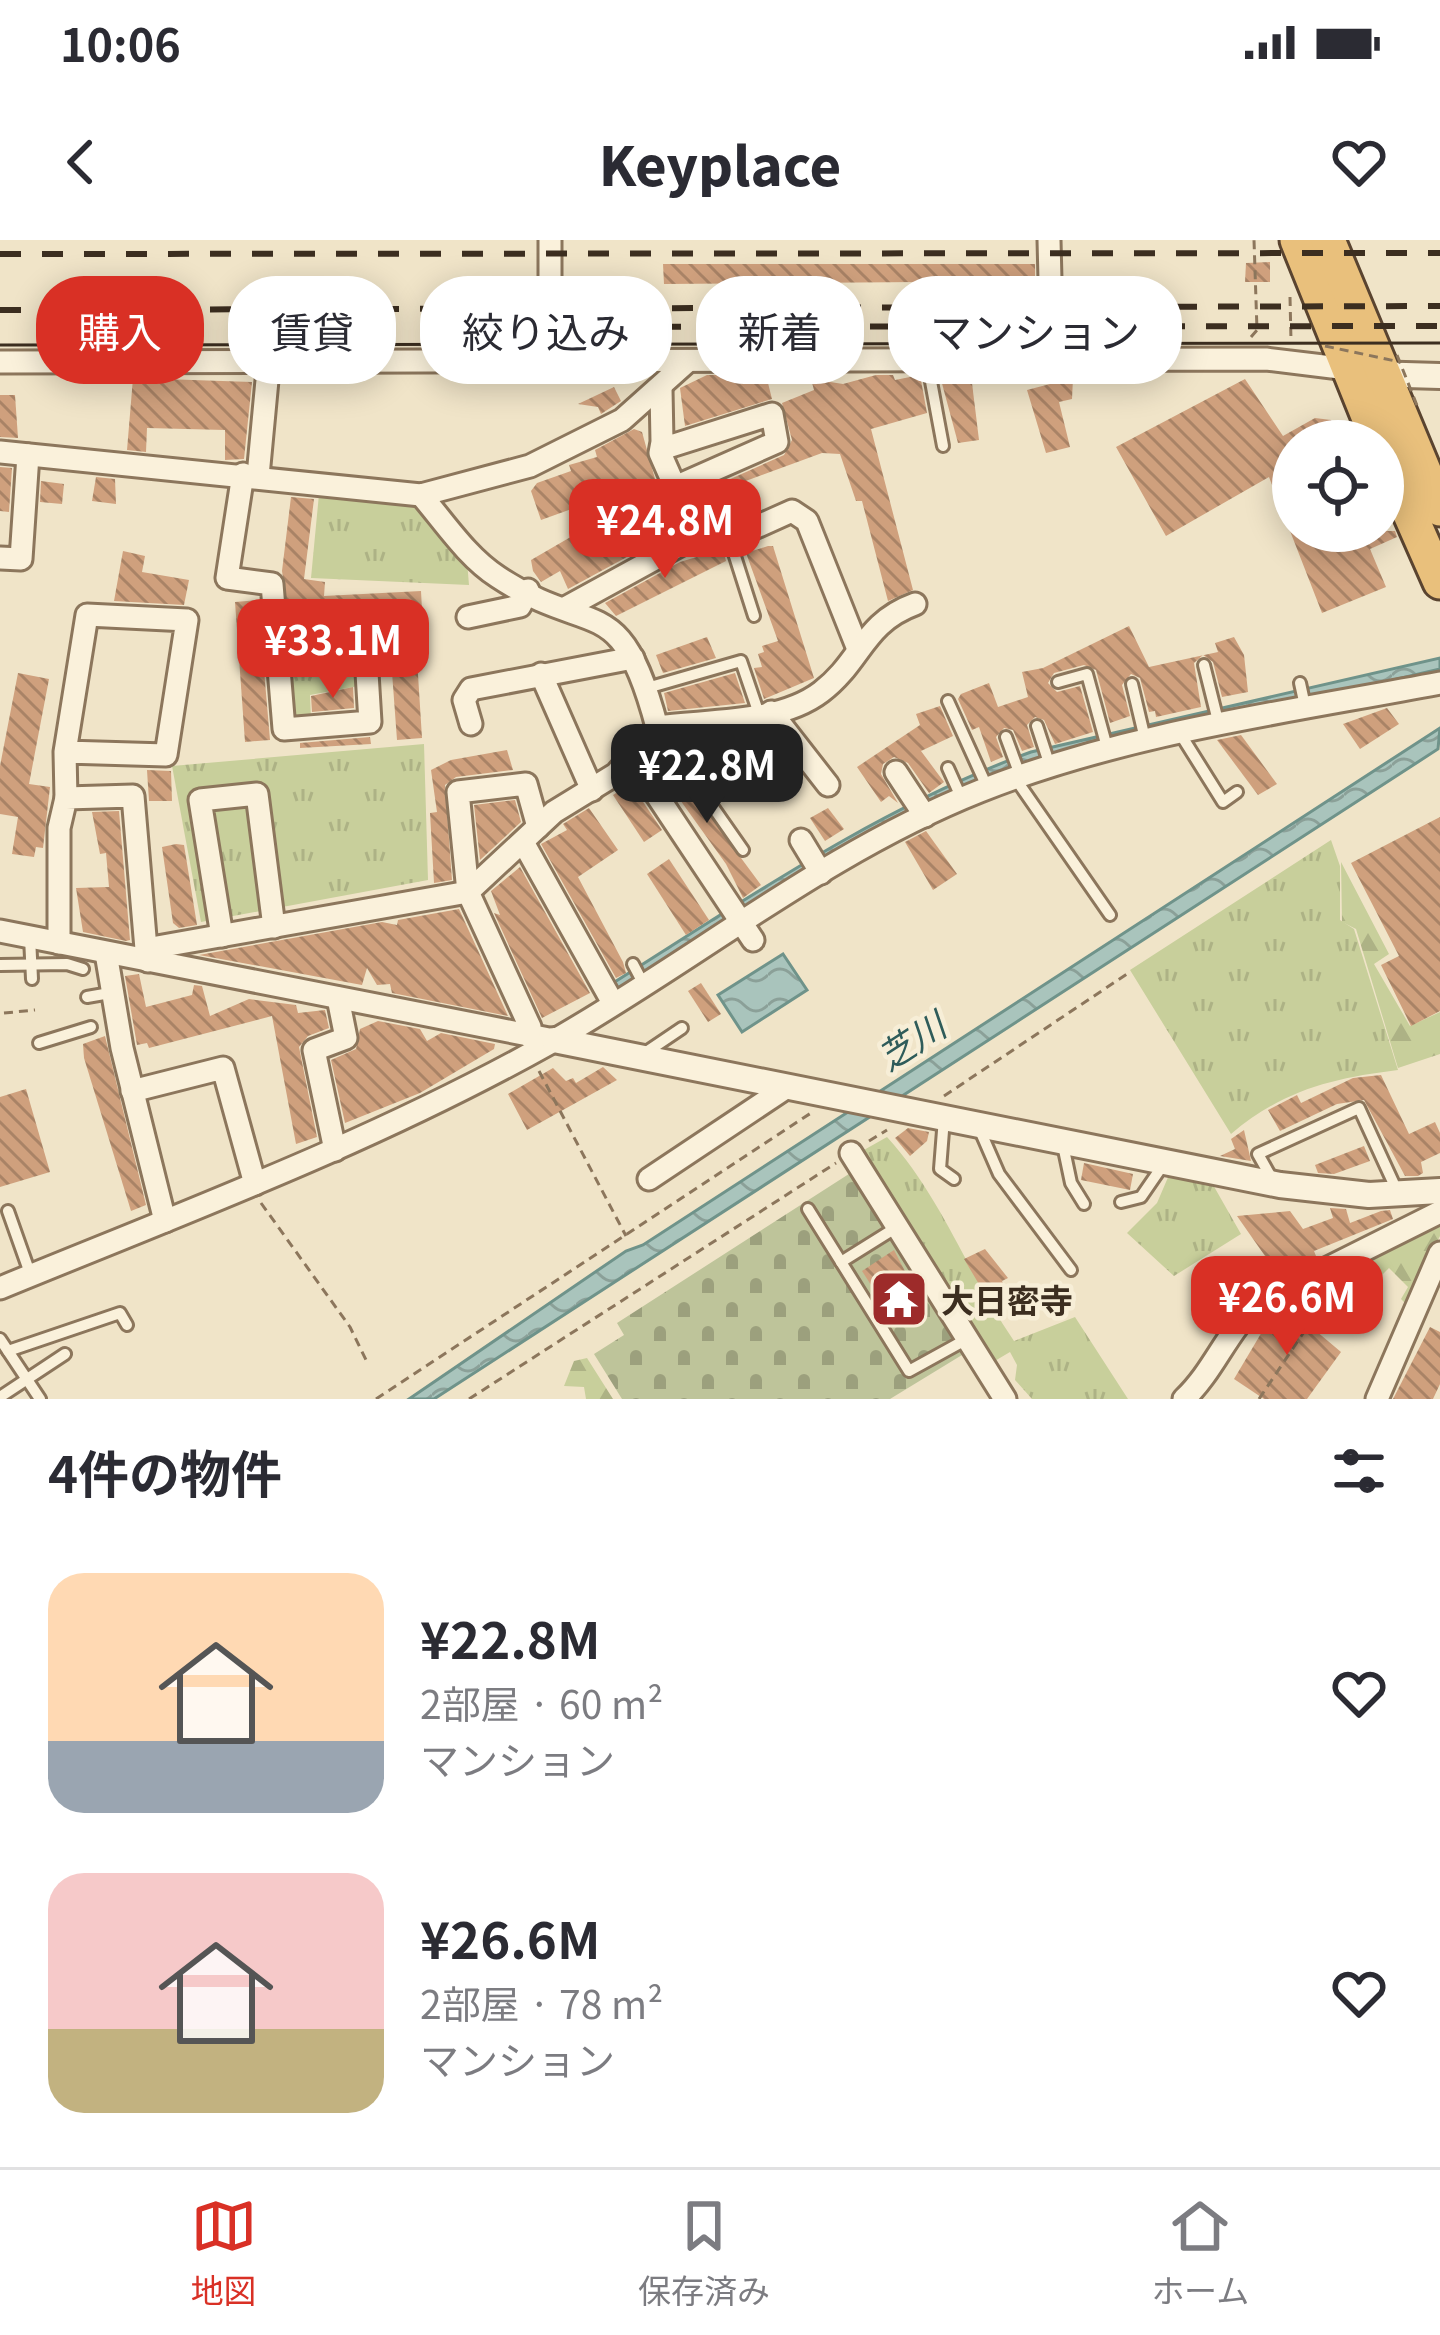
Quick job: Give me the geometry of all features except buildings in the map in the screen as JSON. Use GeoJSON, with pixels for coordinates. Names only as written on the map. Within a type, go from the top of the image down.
{"type":"FeatureCollection","features":[{"type":"Feature","properties":{"kind":"highway"},"geometry":{"type":"LineString","coordinates":[[1297,240],[1336,357],[1368,420]]}},
{"type":"Feature","properties":{"kind":"highway"},"geometry":{"type":"LineString","coordinates":[[1328,240],[1393,364],[1440,509]]}},
{"type":"Feature","properties":{"kind":"highway"},"geometry":{"type":"LineString","coordinates":[[1404,500],[1440,582]]}},
{"type":"Feature","properties":{"kind":"street"},"geometry":{"type":"LineString","coordinates":[[550,240],[550,276]]}},
{"type":"Feature","properties":{"kind":"street"},"geometry":{"type":"LineString","coordinates":[[1049,240],[1050,276]]}},
{"type":"Feature","properties":{"kind":"street"},"geometry":{"type":"LineString","coordinates":[[1182,359],[1336,357],[1440,376]]}},
{"type":"Feature","properties":{"kind":"street"},"geometry":{"type":"LineString","coordinates":[[0,362],[228,359]]}},
{"type":"Feature","properties":{"kind":"street"},"geometry":{"type":"LineString","coordinates":[[672,361],[888,360]]}},
{"type":"Feature","properties":{"kind":"street"},"geometry":{"type":"LineString","coordinates":[[0,452],[421,495],[530,466],[622,420],[688,361]]}},
{"type":"Feature","properties":{"kind":"street"},"geometry":{"type":"LineString","coordinates":[[265,384],[226,578],[272,584],[277,646],[284,729],[370,722],[365,640],[277,646]]}},
{"type":"Feature","properties":{"kind":"street"},"geometry":{"type":"LineString","coordinates":[[661,389],[660,453],[675,487],[776,442],[772,413],[671,446],[662,442]]}},
{"type":"Feature","properties":{"kind":"street"},"geometry":{"type":"LineString","coordinates":[[0,558],[21,559],[28,455]]}},
{"type":"Feature","properties":{"kind":"street"},"geometry":{"type":"LineString","coordinates":[[421,495],[470,554],[500,579],[606,621],[633,658],[657,727]]}},
{"type":"Feature","properties":{"kind":"street"},"geometry":{"type":"LineString","coordinates":[[567,607],[713,527],[754,528],[778,515],[800,513],[858,649]]}},
{"type":"Feature","properties":{"kind":"street"},"geometry":{"type":"LineString","coordinates":[[468,617],[520,606],[528,590]]}},
{"type":"Feature","properties":{"kind":"street"},"geometry":{"type":"LineString","coordinates":[[147,955],[222,936],[468,892],[531,834],[632,758],[657,727],[765,713],[820,693],[888,614],[915,604]]}},
{"type":"Feature","properties":{"kind":"street"},"geometry":{"type":"LineString","coordinates":[[65,752],[166,755],[188,620],[87,615],[65,752],[66,797],[59,828],[65,951]]}},
{"type":"Feature","properties":{"kind":"street"},"geometry":{"type":"LineString","coordinates":[[471,724],[464,700],[471,689],[633,658]]}},
{"type":"Feature","properties":{"kind":"street"},"geometry":{"type":"LineString","coordinates":[[541,674],[592,790]]}},
{"type":"Feature","properties":{"kind":"street"},"geometry":{"type":"LineString","coordinates":[[0,1288],[334,1150],[613,1003],[638,974],[747,930],[820,872],[1017,771],[1144,735],[1180,735],[1217,718],[1440,683]]}},
{"type":"Feature","properties":{"kind":"street"},"geometry":{"type":"LineString","coordinates":[[765,713],[828,784]]}},
{"type":"Feature","properties":{"kind":"street"},"geometry":{"type":"LineString","coordinates":[[632,758],[747,930]]}},
{"type":"Feature","properties":{"kind":"street"},"geometry":{"type":"LineString","coordinates":[[896,772],[925,816]]}},
{"type":"Feature","properties":{"kind":"street"},"geometry":{"type":"LineString","coordinates":[[538,1043],[468,892],[458,792],[526,784],[531,834],[613,1003]]}},
{"type":"Feature","properties":{"kind":"street"},"geometry":{"type":"LineString","coordinates":[[222,936],[200,800],[257,794],[274,927]]}},
{"type":"Feature","properties":{"kind":"street"},"geometry":{"type":"LineString","coordinates":[[66,797],[134,796],[147,955]]}},
{"type":"Feature","properties":{"kind":"street"},"geometry":{"type":"LineString","coordinates":[[804,845],[820,872]]}},
{"type":"Feature","properties":{"kind":"street"},"geometry":{"type":"LineString","coordinates":[[0,931],[65,951],[147,955],[538,1043],[640,1058],[1275,1184],[1400,1196],[1440,1191]]}},
{"type":"Feature","properties":{"kind":"street"},"geometry":{"type":"LineString","coordinates":[[106,953],[98,995],[132,1091],[165,1221]]}},
{"type":"Feature","properties":{"kind":"street"},"geometry":{"type":"LineString","coordinates":[[334,1150],[314,1050],[346,1038],[338,998]]}},
{"type":"Feature","properties":{"kind":"street"},"geometry":{"type":"LineString","coordinates":[[132,1091],[223,1068],[252,1186]]}},
{"type":"Feature","properties":{"kind":"street"},"geometry":{"type":"LineString","coordinates":[[649,1179],[787,1087]]}},
{"type":"Feature","properties":{"kind":"street"},"geometry":{"type":"LineString","coordinates":[[850,1154],[1005,1399]]}},
{"type":"Feature","properties":{"kind":"street"},"geometry":{"type":"LineString","coordinates":[[1184,1399],[1221,1357],[1245,1314],[1260,1302],[1440,1211]]}},
{"type":"Feature","properties":{"kind":"street"},"geometry":{"type":"LineString","coordinates":[[1377,1399],[1440,1252]]}},
{"type":"Feature","properties":{"kind":"lane"},"geometry":{"type":"LineString","coordinates":[[931,384],[943,446]]}},
{"type":"Feature","properties":{"kind":"lane"},"geometry":{"type":"LineString","coordinates":[[726,528],[754,616]]}},
{"type":"Feature","properties":{"kind":"lane"},"geometry":{"type":"LineString","coordinates":[[647,688],[741,661],[765,713]]}},
{"type":"Feature","properties":{"kind":"lane"},"geometry":{"type":"LineString","coordinates":[[1204,665],[1217,718]]}},
{"type":"Feature","properties":{"kind":"lane"},"geometry":{"type":"LineString","coordinates":[[1058,682],[1087,674],[1106,744]]}},
{"type":"Feature","properties":{"kind":"lane"},"geometry":{"type":"LineString","coordinates":[[1300,683],[1305,707]]}},
{"type":"Feature","properties":{"kind":"lane"},"geometry":{"type":"LineString","coordinates":[[1132,684],[1144,735]]}},
{"type":"Feature","properties":{"kind":"lane"},"geometry":{"type":"LineString","coordinates":[[949,701],[987,787]]}},
{"type":"Feature","properties":{"kind":"lane"},"geometry":{"type":"LineString","coordinates":[[1037,726],[1048,759]]}},
{"type":"Feature","properties":{"kind":"lane"},"geometry":{"type":"LineString","coordinates":[[657,727],[742,850]]}},
{"type":"Feature","properties":{"kind":"lane"},"geometry":{"type":"LineString","coordinates":[[1180,735],[1223,802],[1237,792]]}},
{"type":"Feature","properties":{"kind":"lane"},"geometry":{"type":"LineString","coordinates":[[1006,737],[1017,771],[1110,915]]}},
{"type":"Feature","properties":{"kind":"lane"},"geometry":{"type":"LineString","coordinates":[[950,771],[962,798]]}},
{"type":"Feature","properties":{"kind":"lane"},"geometry":{"type":"LineString","coordinates":[[30,938],[32,979]]}},
{"type":"Feature","properties":{"kind":"lane"},"geometry":{"type":"LineString","coordinates":[[0,965],[30,964],[65,951],[83,969]]}},
{"type":"Feature","properties":{"kind":"lane"},"geometry":{"type":"LineString","coordinates":[[39,1043],[91,1027]]}},
{"type":"Feature","properties":{"kind":"lane"},"geometry":{"type":"LineString","coordinates":[[640,1058],[682,1028]]}},
{"type":"Feature","properties":{"kind":"lane"},"geometry":{"type":"LineString","coordinates":[[1275,1184],[1258,1154],[1359,1108],[1400,1196]]}},
{"type":"Feature","properties":{"kind":"lane"},"geometry":{"type":"LineString","coordinates":[[924,1114],[940,1168],[954,1180]]}},
{"type":"Feature","properties":{"kind":"lane"},"geometry":{"type":"LineString","coordinates":[[978,1125],[999,1174],[1071,1270]]}},
{"type":"Feature","properties":{"kind":"lane"},"geometry":{"type":"LineString","coordinates":[[1063,1142],[1071,1183],[1084,1204]]}},
{"type":"Feature","properties":{"kind":"lane"},"geometry":{"type":"LineString","coordinates":[[1121,1202],[1141,1197],[1165,1162]]}},
{"type":"Feature","properties":{"kind":"lane"},"geometry":{"type":"LineString","coordinates":[[808,1209],[909,1371],[967,1339]]}},
{"type":"Feature","properties":{"kind":"lane"},"geometry":{"type":"LineString","coordinates":[[8,1210],[31,1276]]}},
{"type":"Feature","properties":{"kind":"lane"},"geometry":{"type":"LineString","coordinates":[[841,1262],[897,1227]]}},
{"type":"Feature","properties":{"kind":"lane"},"geometry":{"type":"LineString","coordinates":[[8,1352],[120,1312],[128,1324]]}},
{"type":"Feature","properties":{"kind":"lane"},"geometry":{"type":"LineString","coordinates":[[0,1340],[40,1399]]}},
{"type":"Feature","properties":{"kind":"lane"},"geometry":{"type":"LineString","coordinates":[[0,1397],[65,1354]]}},
{"type":"Feature","properties":{"kind":"path"},"geometry":{"type":"LineString","coordinates":[[1248,348],[1258,331],[1255,240]]}},
{"type":"Feature","properties":{"kind":"path"},"geometry":{"type":"LineString","coordinates":[[1290,292],[1291,343]]}},
{"type":"Feature","properties":{"kind":"path"},"geometry":{"type":"LineString","coordinates":[[1258,331],[1272,339]]}},
{"type":"Feature","properties":{"kind":"path"},"geometry":{"type":"LineString","coordinates":[[1336,357],[1393,364],[1418,408]]}},
{"type":"Feature","properties":{"kind":"path"},"geometry":{"type":"LineString","coordinates":[[469,1399],[850,1154],[924,1114],[962,1080],[1127,974]]}},
{"type":"Feature","properties":{"kind":"path"},"geometry":{"type":"LineString","coordinates":[[4,1013],[35,1010]]}},
{"type":"Feature","properties":{"kind":"path"},"geometry":{"type":"LineString","coordinates":[[538,1043],[626,1236]]}},
{"type":"Feature","properties":{"kind":"path"},"geometry":{"type":"LineString","coordinates":[[376,1399],[835,1097]]}},
{"type":"Feature","properties":{"kind":"path"},"geometry":{"type":"LineString","coordinates":[[252,1186],[350,1327],[367,1362]]}},
{"type":"Feature","properties":{"kind":"path"},"geometry":{"type":"LineString","coordinates":[[1258,1399],[1320,1308]]}},
{"type":"Feature","properties":{"kind":"green space"},"geometry":{"type":"Polygon","coordinates":[[[319,494],[416,503],[467,561],[469,585],[311,578],[319,494]]]}},
{"type":"Feature","properties":{"kind":"green space"},"geometry":{"type":"Polygon","coordinates":[[[355,646],[364,685],[310,695],[311,720],[294,722],[285,656],[355,646]]]}},
{"type":"Feature","properties":{"kind":"green space"},"geometry":{"type":"Polygon","coordinates":[[[424,744],[428,880],[201,922],[172,766],[424,744]]]}},
{"type":"Feature","properties":{"kind":"green space"},"geometry":{"type":"Polygon","coordinates":[[[1331,840],[1340,866],[1340,920],[1354,929],[1398,1070],[1310,1089],[1270,1107],[1231,1134],[1130,970],[1331,840]]]}},
{"type":"Feature","properties":{"kind":"green space"},"geometry":{"type":"Polygon","coordinates":[[[1341,862],[1389,954],[1374,964],[1410,1026],[1440,1012],[1440,1054],[1398,1068],[1356,929],[1342,922],[1341,862]]]}},
{"type":"Feature","properties":{"kind":"green space"},"geometry":{"type":"Polygon","coordinates":[[[887,1137],[923,1184],[1014,1341],[1075,1317],[1128,1399],[1032,1399],[1015,1380],[1017,1365],[1010,1352],[988,1365],[855,1155],[887,1137]]]}},
{"type":"Feature","properties":{"kind":"green space"},"geometry":{"type":"Polygon","coordinates":[[[852,1172],[962,1355],[890,1399],[622,1399],[594,1354],[624,1335],[617,1323],[852,1172]]]}},
{"type":"Feature","properties":{"kind":"green space"},"geometry":{"type":"Polygon","coordinates":[[[1169,1175],[1212,1183],[1241,1234],[1174,1276],[1127,1233],[1157,1203],[1169,1175]]]}},
{"type":"Feature","properties":{"kind":"green space"},"geometry":{"type":"Polygon","coordinates":[[[1440,1216],[1440,1236],[1406,1304],[1401,1299],[1408,1287],[1389,1268],[1379,1278],[1373,1274],[1356,1293],[1340,1268],[1440,1216]]]}},
{"type":"Feature","properties":{"kind":"green space"},"geometry":{"type":"Polygon","coordinates":[[[587,1358],[613,1399],[586,1399],[584,1387],[564,1386],[574,1361],[587,1358]]]}},
{"type":"Feature","properties":{"kind":"water"},"geometry":{"type":"Polygon","coordinates":[[[1440,658],[1440,669],[1020,767],[618,992],[613,983],[868,827],[975,774],[1031,752],[1440,658]]]}},
{"type":"Feature","properties":{"kind":"water"},"geometry":{"type":"Polygon","coordinates":[[[1440,728],[1438,749],[434,1399],[409,1399],[626,1251],[643,1245],[1440,728]]]}},
{"type":"Feature","properties":{"kind":"water"},"geometry":{"type":"Polygon","coordinates":[[[783,954],[807,990],[742,1032],[718,995],[783,954]]]}},
{"type":"Feature","properties":{"kind":"tram line"},"geometry":{"type":"LineString","coordinates":[[0,345],[1440,343]]}},
{"type":"Feature","properties":{"kind":"railway"},"geometry":{"type":"LineString","coordinates":[[0,254],[1440,253]]}},
{"type":"Feature","properties":{"kind":"railway"},"geometry":{"type":"LineString","coordinates":[[0,310],[1440,306]]}},
{"type":"Feature","properties":{"kind":"railway"},"geometry":{"type":"LineString","coordinates":[[672,327],[1440,326]]}},
{"type":"Feature","properties":{"kind":"place","name":"大日密寺"},"geometry":{"type":"Point","coordinates":[899,1299]}},
{"type":"Feature","properties":{"kind":"water label","name":"芝川"},"geometry":{"type":"Point","coordinates":[910,1039]}}]}
